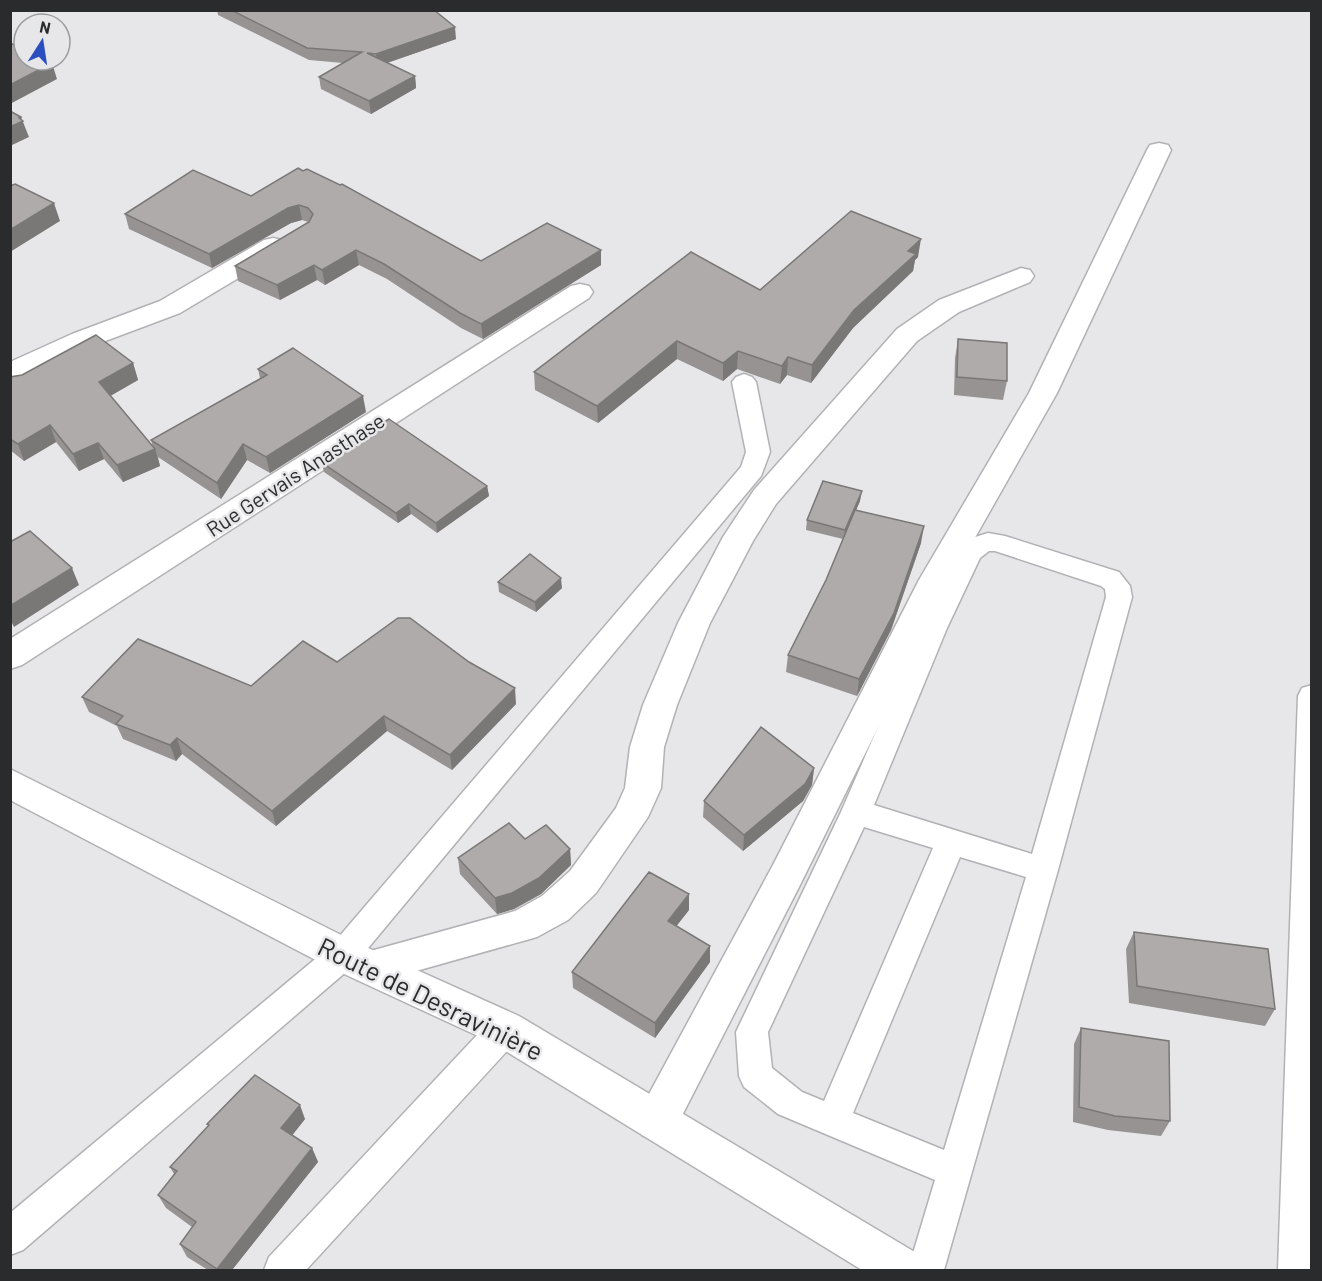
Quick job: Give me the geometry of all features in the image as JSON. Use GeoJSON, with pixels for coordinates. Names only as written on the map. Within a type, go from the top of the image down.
{"type":"FeatureCollection","features":[{"type":"Feature","properties":{"kind":"street"},"geometry":{"type":"LineString","coordinates":[[657,1121],[786,876],[935,580],[1043,393],[1159,150]]}},
{"type":"Feature","properties":{"kind":"street"},"geometry":{"type":"LineString","coordinates":[[10,373],[82,340],[170,307],[291,236]]}},
{"type":"Feature","properties":{"kind":"street"},"geometry":{"type":"LineString","coordinates":[[356,961],[524,925],[555,908],[583,882],[630,817],[643,788],[647,747],[660,705],[694,623],[739,537],[765,497],[907,335],[949,306],[1021,276]]}},
{"type":"Feature","properties":{"kind":"street","name":"Rue Gervais Anasthase"},"geometry":{"type":"LineString","coordinates":[[10,656],[580,292]]}},
{"type":"Feature","properties":{"kind":"street","name":"Route de Desravinière"},"geometry":{"type":"LineString","coordinates":[[10,783],[356,961],[505,1029],[902,1270]]}},
{"type":"Feature","properties":{"kind":"lane"},"geometry":{"type":"LineString","coordinates":[[10,1237],[356,961],[752,470],[758,452],[744,382]]}},
{"type":"Feature","properties":{"kind":"lane"},"geometry":{"type":"LineString","coordinates":[[926,1270],[955,1171],[1043,870],[1084,728],[1119,597],[1116,583],[1110,579],[996,542],[986,541],[977,545],[970,554],[934,628],[856,812],[752,1032],[756,1076],[790,1103],[955,1171]]}},
{"type":"Feature","properties":{"kind":"lane"},"geometry":{"type":"LineString","coordinates":[[1296,1270],[1311,696]]}},
{"type":"Feature","properties":{"kind":"lane"},"geometry":{"type":"LineString","coordinates":[[856,812],[1043,870]]}},
{"type":"Feature","properties":{"kind":"lane"},"geometry":{"type":"LineString","coordinates":[[832,1122],[951,842]]}},
{"type":"Feature","properties":{"kind":"lane"},"geometry":{"type":"LineString","coordinates":[[282,1270],[505,1029]]}},
{"type":"Feature","properties":{"kind":"building"},"geometry":{"type":"Polygon","coordinates":[[[231,10],[434,10],[455,27],[376,54],[367,53],[415,76],[369,101],[319,77],[362,52],[307,48],[231,10]]]}},
{"type":"Feature","properties":{"kind":"building"},"geometry":{"type":"Polygon","coordinates":[[[10,43],[12,44],[12,72],[35,72],[10,85],[10,43]]]}},
{"type":"Feature","properties":{"kind":"building"},"geometry":{"type":"Polygon","coordinates":[[[10,111],[21,117],[19,118],[23,121],[10,127],[10,111]]]}},
{"type":"Feature","properties":{"kind":"building"},"geometry":{"type":"Polygon","coordinates":[[[298,168],[303,171],[307,169],[342,184],[481,261],[547,223],[601,250],[481,324],[384,264],[356,250],[322,270],[314,265],[277,285],[235,266],[309,222],[313,214],[308,208],[299,205],[288,208],[209,254],[125,214],[193,170],[251,196],[298,168]]]}},
{"type":"Feature","properties":{"kind":"building"},"geometry":{"type":"Polygon","coordinates":[[[15,184],[54,203],[10,230],[10,186],[15,184]]]}},
{"type":"Feature","properties":{"kind":"building"},"geometry":{"type":"Polygon","coordinates":[[[851,211],[921,239],[908,251],[916,254],[854,310],[812,365],[788,357],[782,366],[738,351],[723,363],[677,341],[597,406],[534,372],[691,252],[760,290],[851,211]]]}},
{"type":"Feature","properties":{"kind":"building"},"geometry":{"type":"Polygon","coordinates":[[[96,335],[133,363],[99,382],[155,449],[117,465],[98,443],[73,454],[50,425],[18,444],[10,439],[10,377],[22,375],[96,335]]]}},
{"type":"Feature","properties":{"kind":"building"},"geometry":{"type":"Polygon","coordinates":[[[958,339],[1007,343],[1007,381],[957,377],[958,339]]]}},
{"type":"Feature","properties":{"kind":"building"},"geometry":{"type":"Polygon","coordinates":[[[293,348],[363,396],[266,457],[243,444],[217,483],[151,440],[267,375],[258,369],[293,348]]]}},
{"type":"Feature","properties":{"kind":"building"},"geometry":{"type":"Polygon","coordinates":[[[389,419],[487,486],[436,523],[409,504],[396,513],[321,462],[389,419]]]}},
{"type":"Feature","properties":{"kind":"building"},"geometry":{"type":"Polygon","coordinates":[[[823,481],[862,491],[845,530],[807,520],[823,481]]]}},
{"type":"Feature","properties":{"kind":"building"},"geometry":{"type":"Polygon","coordinates":[[[855,510],[924,526],[894,613],[859,679],[788,655],[826,580],[855,510]]]}},
{"type":"Feature","properties":{"kind":"building"},"geometry":{"type":"Polygon","coordinates":[[[30,531],[72,568],[10,606],[10,542],[30,531]]]}},
{"type":"Feature","properties":{"kind":"building"},"geometry":{"type":"Polygon","coordinates":[[[530,554],[561,578],[535,602],[498,582],[530,554]]]}},
{"type":"Feature","properties":{"kind":"building"},"geometry":{"type":"Polygon","coordinates":[[[398,618],[410,618],[469,662],[515,688],[450,755],[384,716],[272,811],[177,738],[170,745],[116,724],[123,716],[82,697],[138,639],[251,686],[303,641],[337,662],[398,618]]]}},
{"type":"Feature","properties":{"kind":"building"},"geometry":{"type":"Polygon","coordinates":[[[761,727],[814,768],[805,784],[744,835],[704,801],[761,727]]]}},
{"type":"Feature","properties":{"kind":"building"},"geometry":{"type":"Polygon","coordinates":[[[509,823],[525,839],[546,825],[570,849],[539,878],[512,893],[495,898],[458,858],[509,823]]]}},
{"type":"Feature","properties":{"kind":"building"},"geometry":{"type":"Polygon","coordinates":[[[649,872],[689,894],[668,921],[710,946],[655,1023],[572,972],[649,872]]]}},
{"type":"Feature","properties":{"kind":"building"},"geometry":{"type":"Polygon","coordinates":[[[1134,932],[1268,949],[1275,1009],[1137,986],[1134,932]]]}},
{"type":"Feature","properties":{"kind":"building"},"geometry":{"type":"Polygon","coordinates":[[[1081,1028],[1169,1041],[1170,1121],[1115,1116],[1079,1107],[1081,1028]]]}},
{"type":"Feature","properties":{"kind":"building"},"geometry":{"type":"Polygon","coordinates":[[[255,1075],[300,1105],[281,1128],[312,1148],[217,1269],[180,1244],[196,1222],[158,1195],[177,1171],[170,1167],[209,1125],[207,1124],[255,1075]]]}}]}
